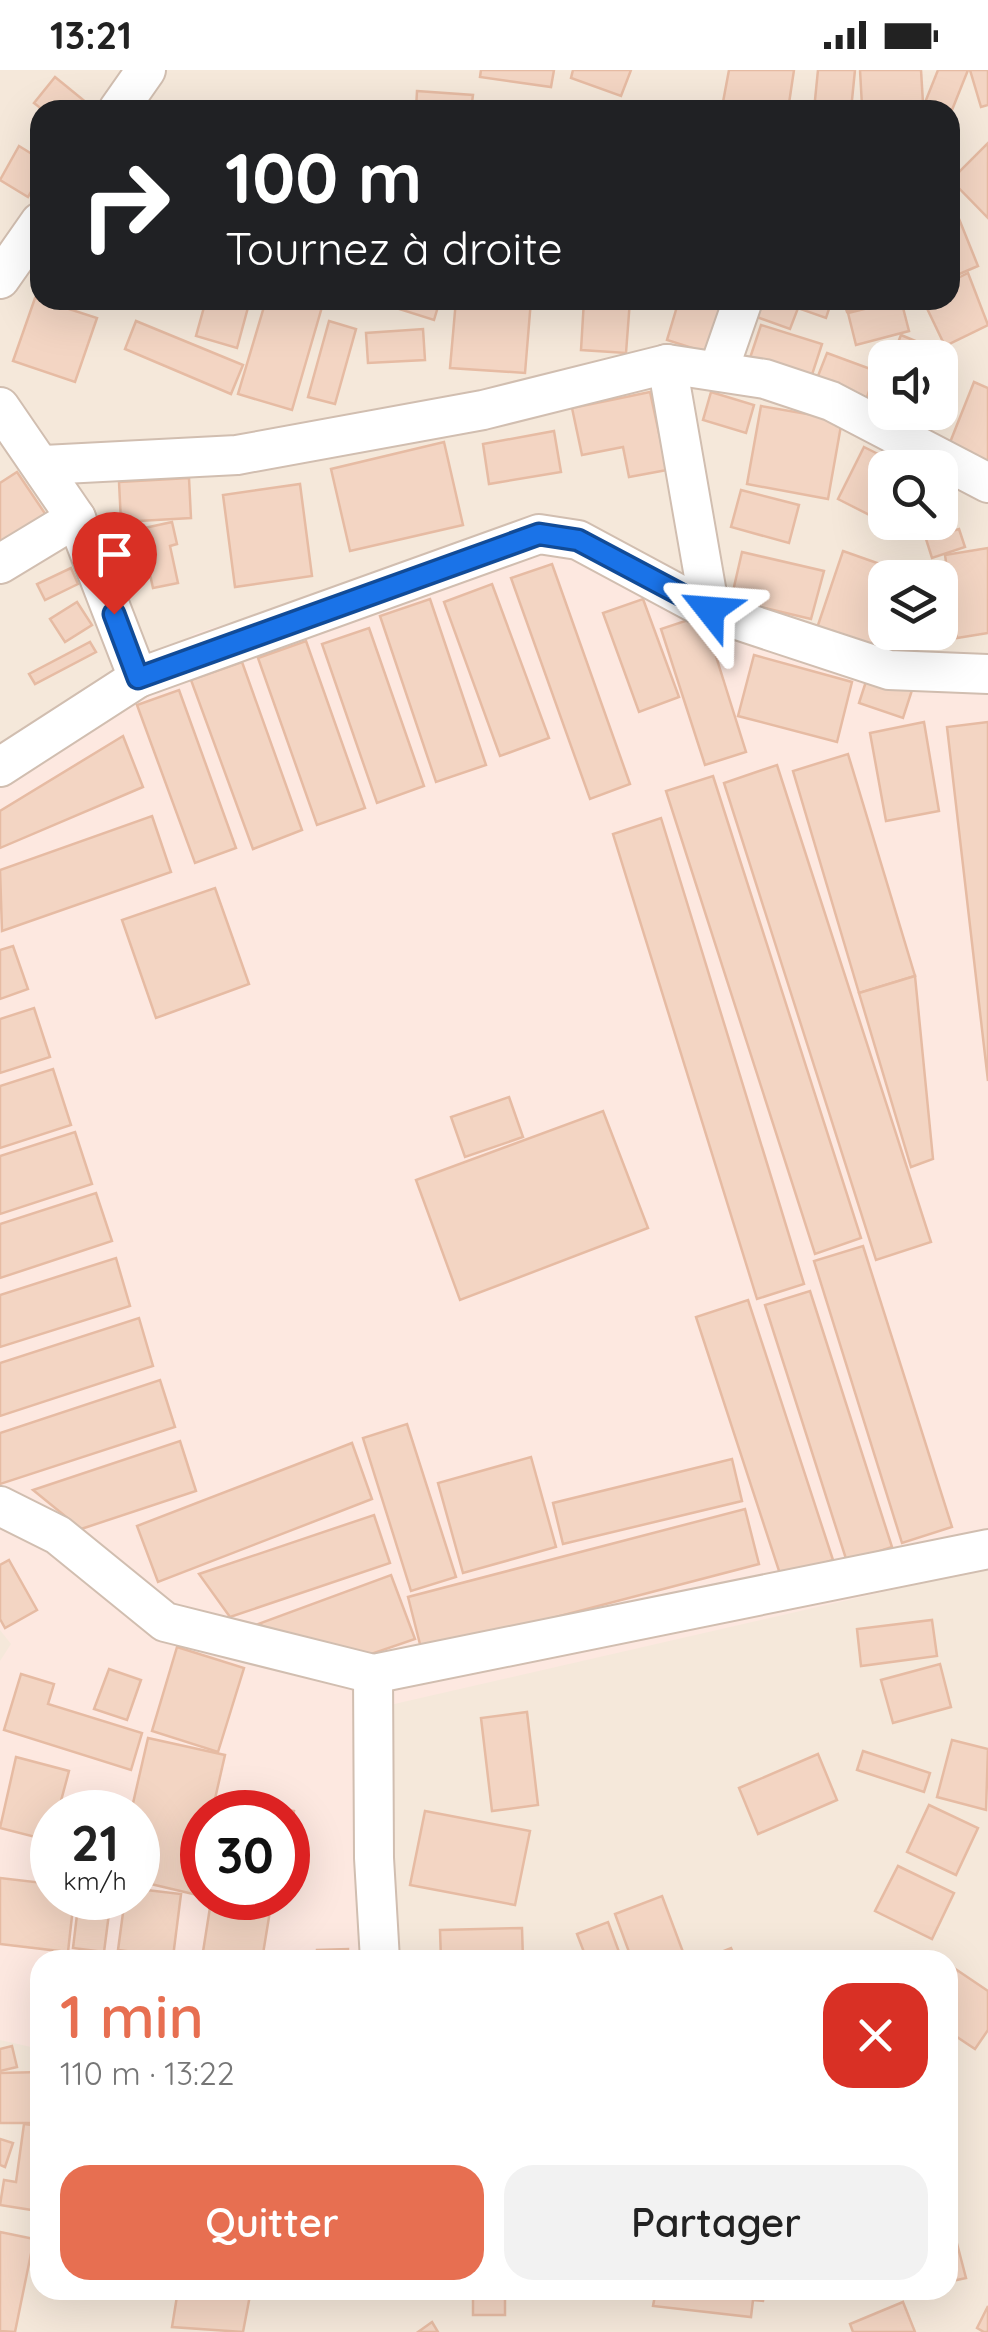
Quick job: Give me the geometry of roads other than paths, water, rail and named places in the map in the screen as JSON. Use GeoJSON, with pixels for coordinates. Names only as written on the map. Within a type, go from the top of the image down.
{"type":"FeatureCollection","features":[{"type":"Feature","properties":{"kind":"street"},"geometry":{"type":"LineString","coordinates":[[125,100],[146,70]]}},
{"type":"Feature","properties":{"kind":"street"},"geometry":{"type":"LineString","coordinates":[[0,278],[30,236]]}},
{"type":"Feature","properties":{"kind":"street"},"geometry":{"type":"LineString","coordinates":[[719,369],[740,310]]}},
{"type":"Feature","properties":{"kind":"street"},"geometry":{"type":"LineString","coordinates":[[667,364],[710,610]]}},
{"type":"Feature","properties":{"kind":"street"},"geometry":{"type":"LineString","coordinates":[[44,465],[238,455],[483,410],[667,364],[719,369],[831,402],[988,483]]}},
{"type":"Feature","properties":{"kind":"street"},"geometry":{"type":"LineString","coordinates":[[0,406],[44,465],[76,518],[138,678]]}},
{"type":"Feature","properties":{"kind":"street"},"geometry":{"type":"LineString","coordinates":[[0,564],[76,518]]}},
{"type":"Feature","properties":{"kind":"street"},"geometry":{"type":"LineString","coordinates":[[0,767],[138,678],[539,534],[578,540],[710,610],[889,670],[988,674]]}},
{"type":"Feature","properties":{"kind":"street"},"geometry":{"type":"LineString","coordinates":[[0,1506],[58,1535],[165,1622],[373,1674],[988,1550]]}},
{"type":"Feature","properties":{"kind":"street"},"geometry":{"type":"LineString","coordinates":[[373,1674],[374,1858],[379,1950]]}}]}
